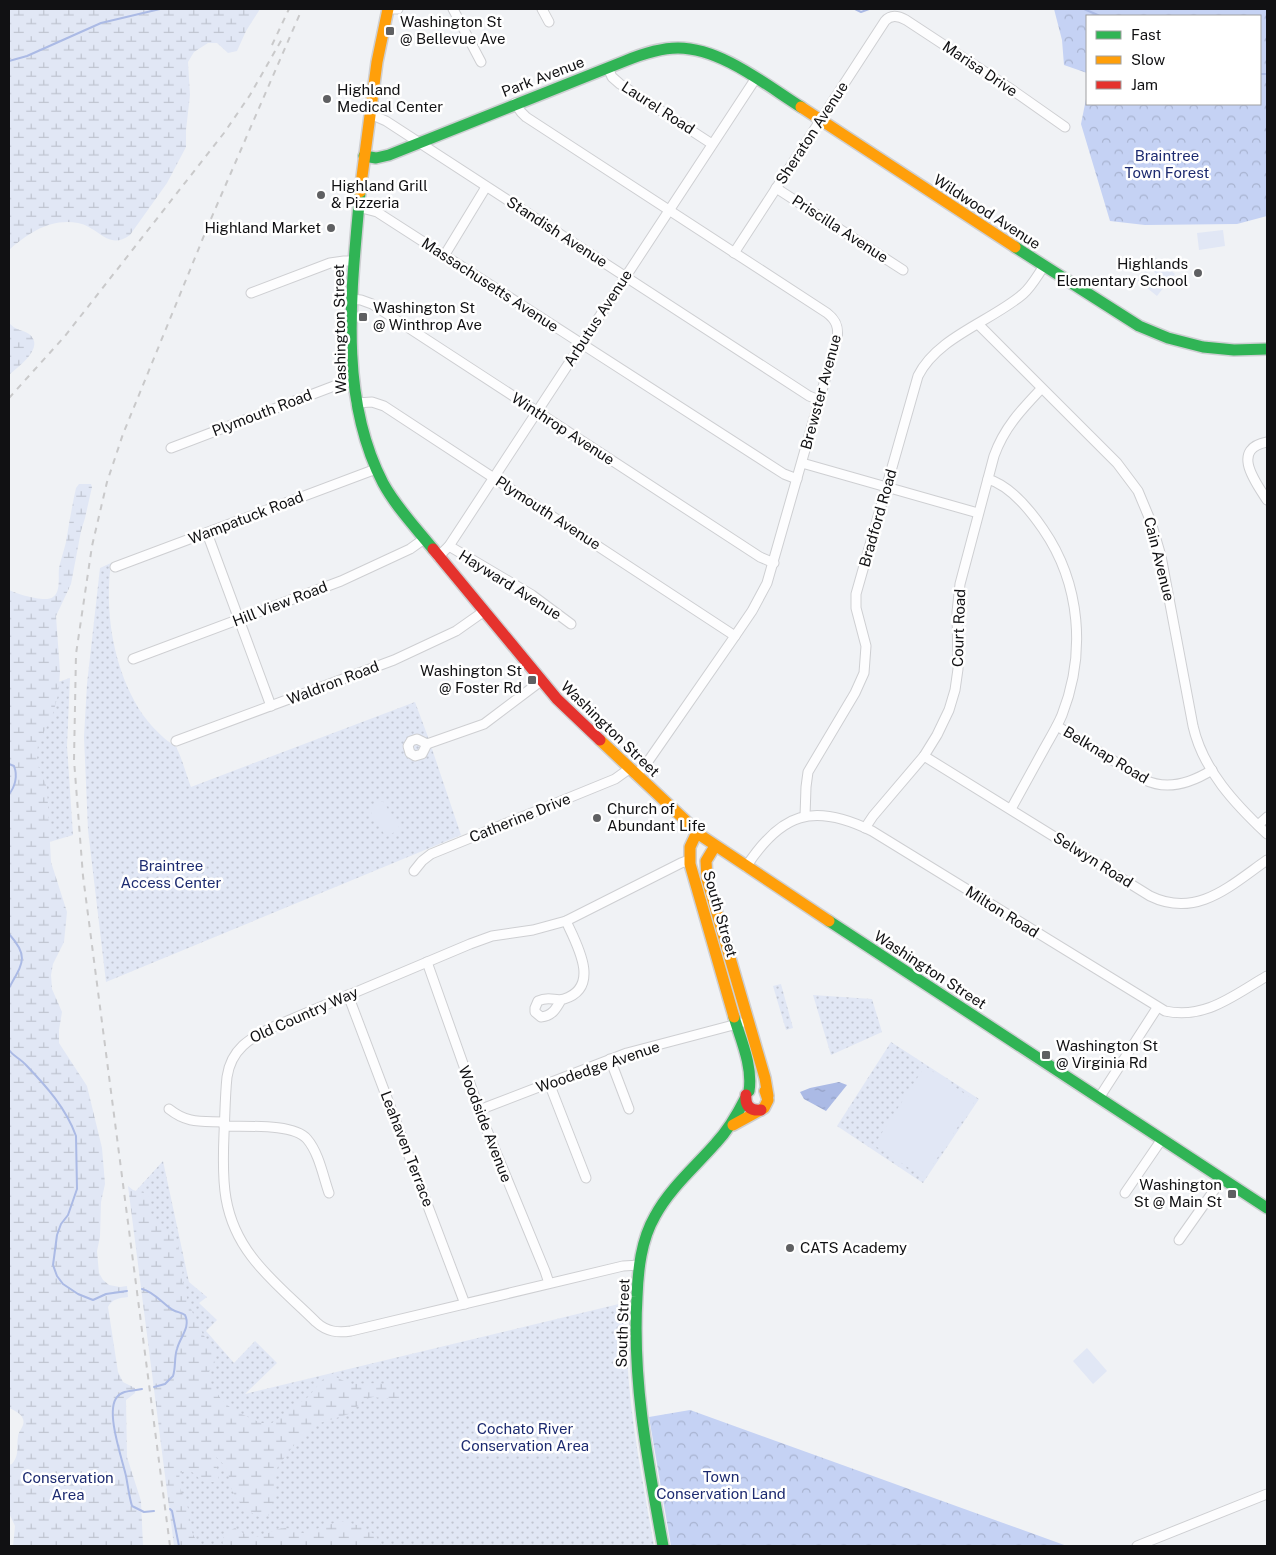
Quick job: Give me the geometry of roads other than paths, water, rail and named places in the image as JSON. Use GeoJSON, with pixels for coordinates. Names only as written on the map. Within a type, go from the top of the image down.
{"type":"FeatureCollection","features":[{"type":"Feature","properties":{"kind":"main road","name":"Washington Street"},"geometry":{"type":"LineString","coordinates":[[388,9],[364,156],[358,207],[352,299],[356,402],[364,436],[376,468],[393,500],[541,681],[632,772],[697,832],[746,867],[1267,1208]]}},
{"type":"Feature","properties":{"kind":"main road","name":"Park Avenue"},"geometry":{"type":"LineString","coordinates":[[364,156],[376,158],[384,156],[516,103],[654,52],[677,48],[708,52],[735,65]]}},
{"type":"Feature","properties":{"kind":"main road","name":"Wildwood Avenue"},"geometry":{"type":"LineString","coordinates":[[735,65],[1128,320],[1162,336],[1196,346],[1218,349],[1267,349]]}},
{"type":"Feature","properties":{"kind":"main road","name":"South Street"},"geometry":{"type":"LineString","coordinates":[[697,832],[690,846],[689,860],[743,1023],[766,1084],[768,1096]]}},
{"type":"Feature","properties":{"kind":"main road","name":"South Street"},"geometry":{"type":"LineString","coordinates":[[663,1546],[636,1379],[635,1310],[640,1265],[649,1229],[661,1206],[686,1173],[736,1120],[747,1095],[751,1076],[743,1023],[706,879],[706,862],[715,846]]}},
{"type":"Feature","properties":{"kind":"main road"},"geometry":{"type":"LineString","coordinates":[[754,1088],[760,1088],[768,1096],[768,1104],[761,1110],[755,1111],[750,1108],[747,1095],[754,1088]]}},
{"type":"Feature","properties":{"kind":"main road","name":"South Street"},"geometry":{"type":"LineString","coordinates":[[729,1128],[738,1121],[761,1110]]}},
{"type":"Feature","properties":{"kind":"street"},"geometry":{"type":"LineString","coordinates":[[392,9],[398,9]]}},
{"type":"Feature","properties":{"kind":"street"},"geometry":{"type":"LineString","coordinates":[[453,9],[481,62]]}},
{"type":"Feature","properties":{"kind":"street"},"geometry":{"type":"LineString","coordinates":[[542,9],[549,22]]}},
{"type":"Feature","properties":{"kind":"street","name":"Sheraton Avenue"},"geometry":{"type":"LineString","coordinates":[[734,253],[884,21],[892,16]]}},
{"type":"Feature","properties":{"kind":"street","name":"Marisa Drive"},"geometry":{"type":"LineString","coordinates":[[892,16],[914,25],[1065,127]]}},
{"type":"Feature","properties":{"kind":"street","name":"Laurel Road"},"geometry":{"type":"LineString","coordinates":[[608,68],[610,75],[617,82],[712,144]]}},
{"type":"Feature","properties":{"kind":"street","name":"Arbutus Avenue"},"geometry":{"type":"LineString","coordinates":[[438,556],[449,546],[756,78]]}},
{"type":"Feature","properties":{"kind":"street","name":"Brewster Avenue"},"geometry":{"type":"LineString","coordinates":[[516,103],[520,112],[526,117],[827,313],[836,322],[838,330],[774,563],[763,591],[736,636],[649,760],[632,772]]}},
{"type":"Feature","properties":{"kind":"street","name":"Standish Avenue"},"geometry":{"type":"LineString","coordinates":[[370,114],[386,121],[420,142],[486,187],[809,396],[819,400]]}},
{"type":"Feature","properties":{"kind":"street"},"geometry":{"type":"LineString","coordinates":[[444,256],[486,187]]}},
{"type":"Feature","properties":{"kind":"street","name":"Priscilla Avenue"},"geometry":{"type":"LineString","coordinates":[[776,188],[903,270]]}},
{"type":"Feature","properties":{"kind":"street","name":"Massachusetts Avenue"},"geometry":{"type":"LineString","coordinates":[[358,207],[377,212],[784,474],[797,479]]}},
{"type":"Feature","properties":{"kind":"street"},"geometry":{"type":"LineString","coordinates":[[251,293],[330,264],[340,261],[354,262]]}},
{"type":"Feature","properties":{"kind":"street","name":"Bradford Road"},"geometry":{"type":"LineString","coordinates":[[805,816],[808,772],[858,688],[864,673],[866,646],[857,612],[856,599],[920,371],[937,352],[1024,293],[1044,266]]}},
{"type":"Feature","properties":{"kind":"street","name":"Winthrop Avenue"},"geometry":{"type":"LineString","coordinates":[[352,299],[372,304],[760,557],[774,563]]}},
{"type":"Feature","properties":{"kind":"street","name":"Cain Avenue"},"geometry":{"type":"LineString","coordinates":[[978,324],[1124,472],[1135,486],[1157,538],[1166,575],[1195,732],[1200,748],[1231,798],[1267,834]]}},
{"type":"Feature","properties":{"kind":"street","name":"Plymouth Road"},"geometry":{"type":"LineString","coordinates":[[171,448],[342,383],[354,381]]}},
{"type":"Feature","properties":{"kind":"street","name":"Court Road"},"geometry":{"type":"LineString","coordinates":[[866,828],[873,816],[924,756],[944,722],[953,697],[958,663],[957,620],[959,591],[964,565],[996,450],[1004,432],[1041,389]]}},
{"type":"Feature","properties":{"kind":"street","name":"Plymouth Avenue"},"geometry":{"type":"LineString","coordinates":[[356,402],[372,402],[384,406],[736,636]]}},
{"type":"Feature","properties":{"kind":"street"},"geometry":{"type":"LineString","coordinates":[[1267,442],[1254,449],[1248,461],[1250,472],[1267,500]]}},
{"type":"Feature","properties":{"kind":"street"},"geometry":{"type":"LineString","coordinates":[[802,463],[978,513]]}},
{"type":"Feature","properties":{"kind":"street","name":"Wampatuck Road"},"geometry":{"type":"LineString","coordinates":[[115,567],[376,468]]}},
{"type":"Feature","properties":{"kind":"street"},"geometry":{"type":"LineString","coordinates":[[988,479],[1007,489],[1038,522],[1058,554],[1070,586],[1077,624],[1077,654],[1069,694],[1057,726],[1011,809]]}},
{"type":"Feature","properties":{"kind":"street"},"geometry":{"type":"LineString","coordinates":[[207,533],[271,706]]}},
{"type":"Feature","properties":{"kind":"street","name":"Hill View Road"},"geometry":{"type":"LineString","coordinates":[[133,660],[348,578],[410,548],[424,539]]}},
{"type":"Feature","properties":{"kind":"street","name":"Hayward Avenue"},"geometry":{"type":"LineString","coordinates":[[449,546],[532,595],[572,624]]}},
{"type":"Feature","properties":{"kind":"street","name":"Waldron Road"},"geometry":{"type":"LineString","coordinates":[[176,741],[353,676],[414,651],[456,631],[484,612]]}},
{"type":"Feature","properties":{"kind":"street"},"geometry":{"type":"LineString","coordinates":[[427,744],[484,724],[541,681]]}},
{"type":"Feature","properties":{"kind":"street","name":"Belknap Road"},"geometry":{"type":"LineString","coordinates":[[1057,726],[1145,780],[1158,785],[1180,784],[1212,770]]}},
{"type":"Feature","properties":{"kind":"street","name":"Selwyn Road"},"geometry":{"type":"LineString","coordinates":[[924,756],[1150,896],[1172,903],[1191,904],[1205,900],[1223,891],[1267,860]]}},
{"type":"Feature","properties":{"kind":"street","name":"Catherine Drive"},"geometry":{"type":"LineString","coordinates":[[414,871],[431,854],[632,772]]}},
{"type":"Feature","properties":{"kind":"street","name":"Milton Road"},"geometry":{"type":"LineString","coordinates":[[746,867],[758,849],[789,821],[805,816],[832,818],[866,828],[1157,1008],[1165,1011],[1181,1014],[1204,1011],[1267,976]]}},
{"type":"Feature","properties":{"kind":"street"},"geometry":{"type":"LineString","coordinates":[[1258,825],[1267,817]]}},
{"type":"Feature","properties":{"kind":"street","name":"Old Country Way"},"geometry":{"type":"LineString","coordinates":[[640,1265],[623,1266],[346,1332],[332,1331],[320,1325],[256,1261],[237,1233],[227,1206],[223,1188],[224,1124],[228,1072],[232,1058],[239,1047],[250,1038],[266,1030],[485,938],[533,930],[566,921],[689,860]]}},
{"type":"Feature","properties":{"kind":"street"},"geometry":{"type":"LineString","coordinates":[[561,1000],[578,990],[584,972],[580,951],[566,921]]}},
{"type":"Feature","properties":{"kind":"street","name":"Woodside Avenue"},"geometry":{"type":"LineString","coordinates":[[427,962],[479,1110],[549,1283]]}},
{"type":"Feature","properties":{"kind":"street","name":"Leahaven Terrace"},"geometry":{"type":"LineString","coordinates":[[348,995],[465,1304]]}},
{"type":"Feature","properties":{"kind":"street"},"geometry":{"type":"LineString","coordinates":[[1099,1098],[1157,1008]]}},
{"type":"Feature","properties":{"kind":"street","name":"Woodedge Avenue"},"geometry":{"type":"LineString","coordinates":[[479,1110],[610,1059],[641,1049],[743,1023]]}},
{"type":"Feature","properties":{"kind":"street"},"geometry":{"type":"LineString","coordinates":[[610,1059],[629,1109]]}},
{"type":"Feature","properties":{"kind":"street"},"geometry":{"type":"LineString","coordinates":[[549,1083],[586,1178]]}},
{"type":"Feature","properties":{"kind":"street"},"geometry":{"type":"LineString","coordinates":[[169,1109],[189,1120],[286,1129],[300,1134],[313,1148],[329,1193]]}},
{"type":"Feature","properties":{"kind":"street"},"geometry":{"type":"LineString","coordinates":[[1125,1193],[1162,1140]]}},
{"type":"Feature","properties":{"kind":"street"},"geometry":{"type":"LineString","coordinates":[[1179,1240],[1222,1179]]}},
{"type":"Feature","properties":{"kind":"street"},"geometry":{"type":"LineString","coordinates":[[1137,1546],[1267,1494]]}},
{"type":"Feature","properties":{"kind":"water"},"geometry":{"type":"Polygon","coordinates":[[[839,1082],[847,1085],[826,1111],[804,1099],[800,1092],[810,1088],[839,1082]]]}},
{"type":"Feature","properties":{"kind":"waterway"},"geometry":{"type":"LineString","coordinates":[[9,61],[27,56],[101,23],[160,9]]}},
{"type":"Feature","properties":{"kind":"waterway"},"geometry":{"type":"LineString","coordinates":[[855,9],[861,12],[869,9]]}},
{"type":"Feature","properties":{"kind":"waterway"},"geometry":{"type":"LineString","coordinates":[[1084,9],[1098,15]]}},
{"type":"Feature","properties":{"kind":"waterway"},"geometry":{"type":"LineString","coordinates":[[1261,74],[1267,74]]}},
{"type":"Feature","properties":{"kind":"waterway"},"geometry":{"type":"LineString","coordinates":[[9,764],[14,766],[16,777],[9,794]]}},
{"type":"Feature","properties":{"kind":"waterway"},"geometry":{"type":"LineString","coordinates":[[9,934],[16,942],[22,955],[22,961],[9,988]]}},
{"type":"Feature","properties":{"kind":"waterway"},"geometry":{"type":"LineString","coordinates":[[9,1050],[24,1063],[55,1098],[67,1116],[76,1136],[77,1189],[68,1215],[61,1224],[57,1235],[53,1265],[57,1276],[63,1284],[78,1294],[93,1300],[106,1294],[127,1291]]}},
{"type":"Feature","properties":{"kind":"waterway"},"geometry":{"type":"LineString","coordinates":[[142,1289],[153,1294],[172,1309],[185,1315],[187,1319],[186,1328],[176,1352],[173,1376],[165,1384],[154,1387]]}},
{"type":"Feature","properties":{"kind":"waterway"},"geometry":{"type":"LineString","coordinates":[[142,1389],[119,1395],[114,1404],[113,1413],[118,1447],[132,1506],[144,1512],[154,1511]]}},
{"type":"Feature","properties":{"kind":"waterway"},"geometry":{"type":"LineString","coordinates":[[170,1509],[179,1546]]}},
{"type":"Feature","properties":{"kind":"railway"},"geometry":{"type":"LineString","coordinates":[[272,45],[289,9]]}},
{"type":"Feature","properties":{"kind":"railway"},"geometry":{"type":"LineString","coordinates":[[170,1546],[83,876],[74,760],[76,654],[92,546],[107,482],[123,434],[210,221],[302,9]]}},
{"type":"Feature","properties":{"kind":"railway"},"geometry":{"type":"LineString","coordinates":[[9,398],[65,336],[224,133],[250,95],[282,39]]}},
{"type":"Feature","properties":{"kind":"place","name":"Washington St @ Bellevue Ave"},"geometry":{"type":"Point","coordinates":[390,31]}},
{"type":"Feature","properties":{"kind":"place","name":"Highland Medical Center"},"geometry":{"type":"Point","coordinates":[327,99]}},
{"type":"Feature","properties":{"kind":"place","name":"Highland Grill & Pizzeria"},"geometry":{"type":"Point","coordinates":[321,195]}},
{"type":"Feature","properties":{"kind":"place","name":"Highland Market"},"geometry":{"type":"Point","coordinates":[331,228]}},
{"type":"Feature","properties":{"kind":"place","name":"Highlands Elementary School"},"geometry":{"type":"Point","coordinates":[1198,273]}},
{"type":"Feature","properties":{"kind":"place","name":"Washington St @ Winthrop Ave"},"geometry":{"type":"Point","coordinates":[363,317]}},
{"type":"Feature","properties":{"kind":"place","name":"Washington St @ Foster Rd"},"geometry":{"type":"Point","coordinates":[532,680]}},
{"type":"Feature","properties":{"kind":"place","name":"Church of Abundant Life"},"geometry":{"type":"Point","coordinates":[597,818]}},
{"type":"Feature","properties":{"kind":"place","name":"Washington St @ Virginia Rd"},"geometry":{"type":"Point","coordinates":[1046,1055]}},
{"type":"Feature","properties":{"kind":"place","name":"Washington St @ Main St"},"geometry":{"type":"Point","coordinates":[1232,1194]}},
{"type":"Feature","properties":{"kind":"place","name":"CATS Academy"},"geometry":{"type":"Point","coordinates":[790,1248]}},
{"type":"Feature","properties":{"kind":"park label","name":"Braintree Town Forest"},"geometry":{"type":"Point","coordinates":[1167,164]}},
{"type":"Feature","properties":{"kind":"park label","name":"Braintree Access Center"},"geometry":{"type":"Point","coordinates":[171,874]}},
{"type":"Feature","properties":{"kind":"park label","name":"Cochato River Conservation Area"},"geometry":{"type":"Point","coordinates":[525,1438]}},
{"type":"Feature","properties":{"kind":"park label","name":"Conservation Area"},"geometry":{"type":"Point","coordinates":[68,1486]}},
{"type":"Feature","properties":{"kind":"park label","name":"Town Conservation Land"},"geometry":{"type":"Point","coordinates":[721,1486]}}]}
